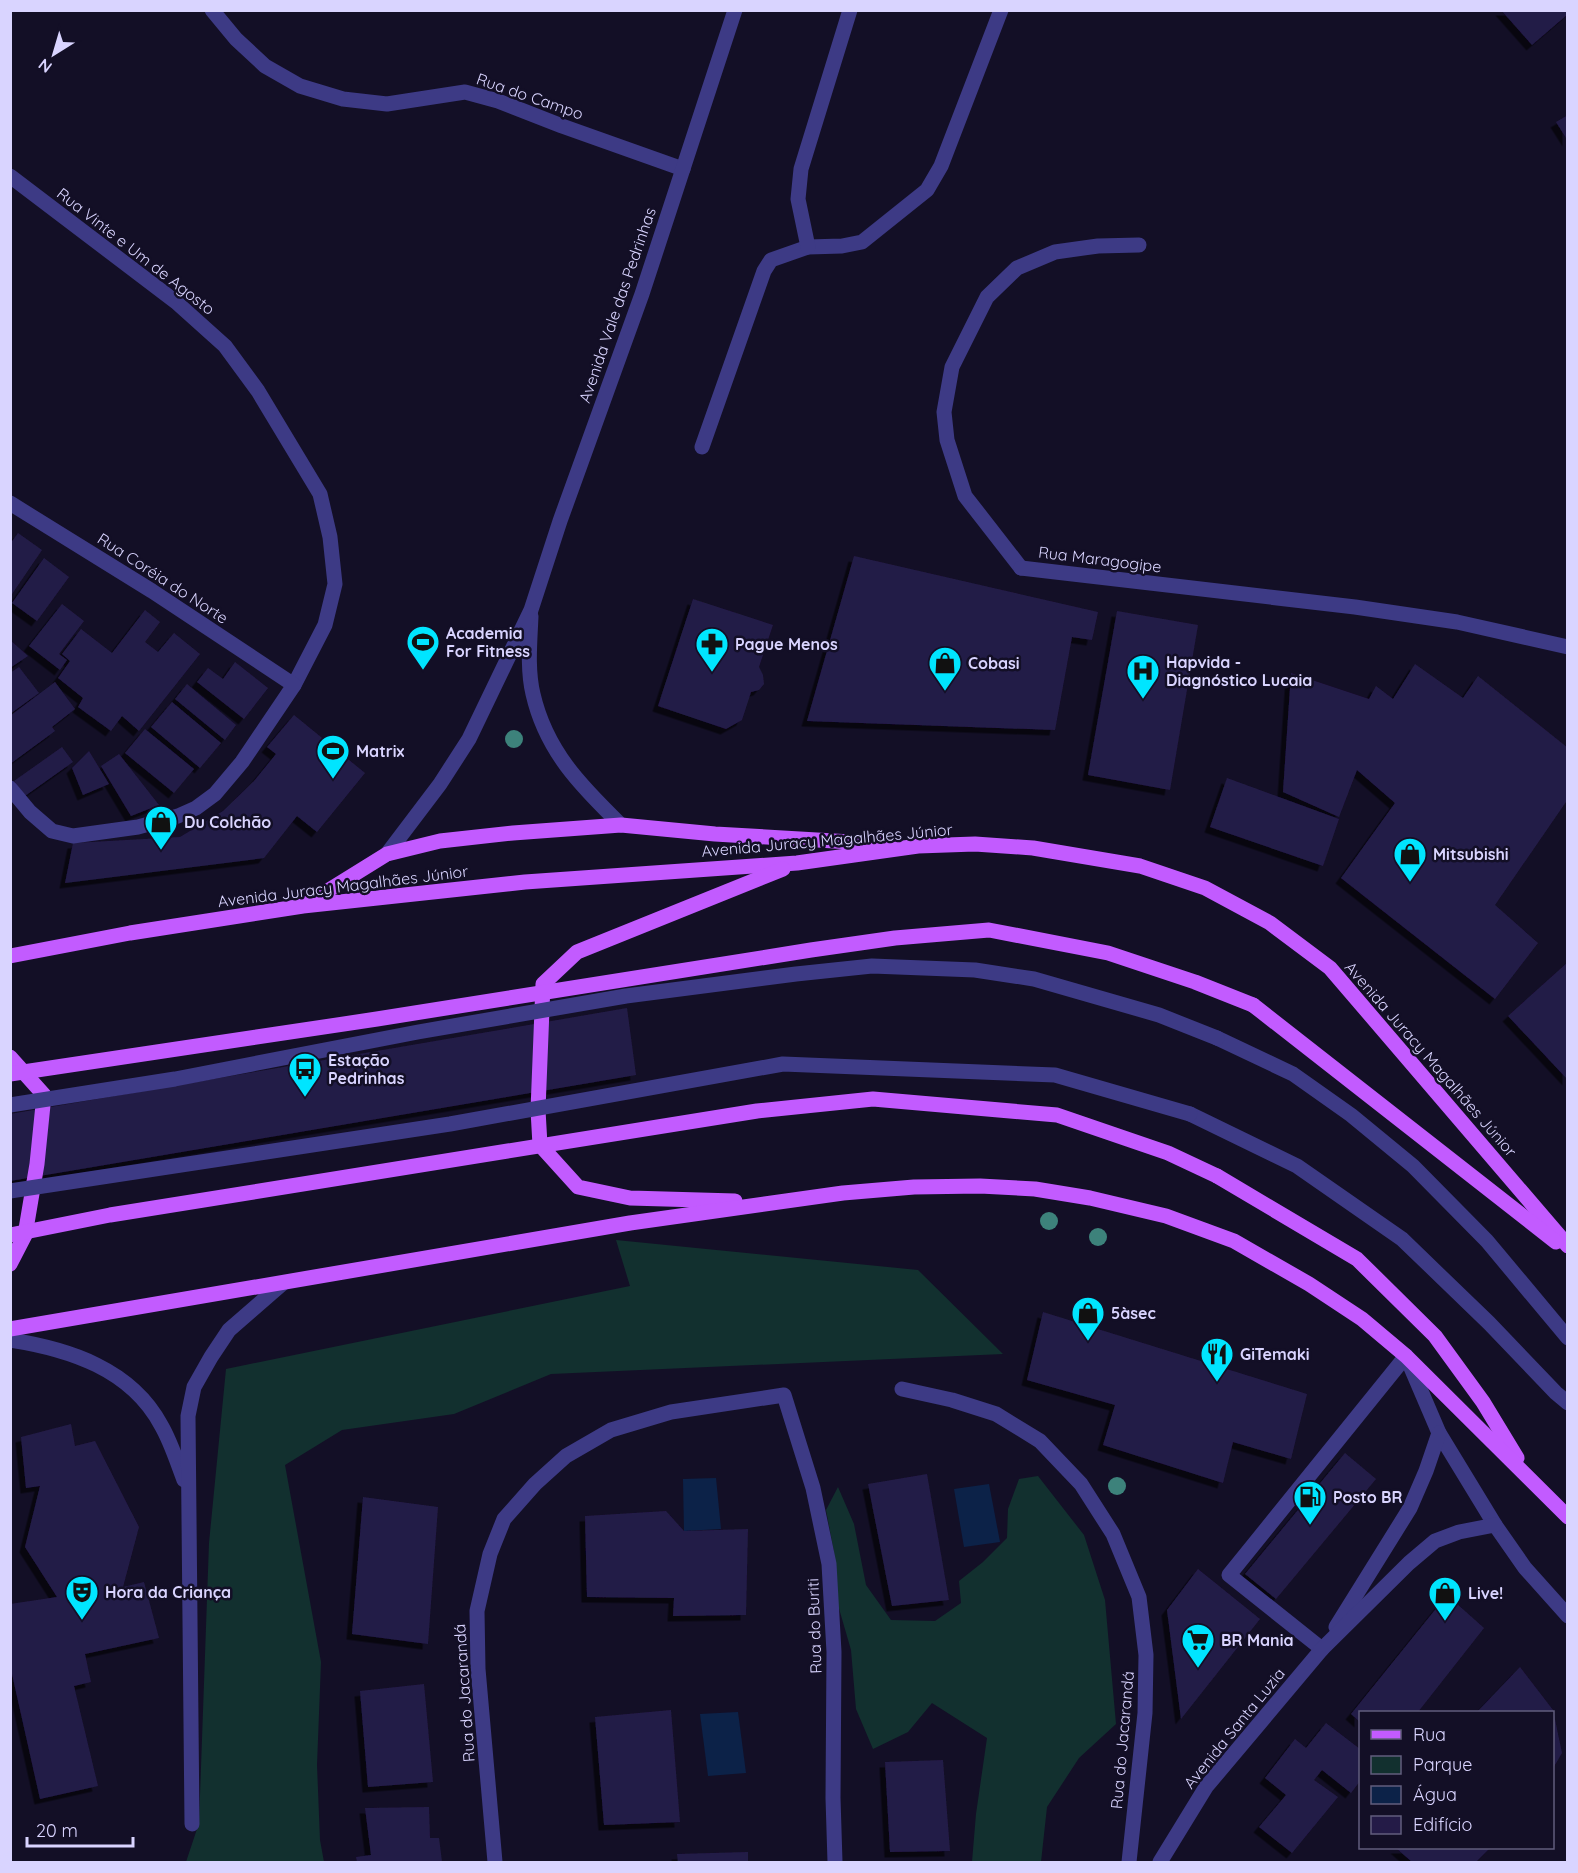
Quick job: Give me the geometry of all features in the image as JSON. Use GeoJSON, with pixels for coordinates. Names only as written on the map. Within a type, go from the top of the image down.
{"type":"FeatureCollection","features":[{"type":"Feature","properties":{"kind":"main road"},"geometry":{"type":"LineString","coordinates":[[303,906],[387,854],[440,841],[476,837],[621,825],[715,834],[918,846]]}},
{"type":"Feature","properties":{"kind":"main road","name":"Avenida Juracy Magalhães Júnior"},"geometry":{"type":"LineString","coordinates":[[10,956],[130,933],[303,906],[525,882],[796,863],[918,846],[975,844],[1033,848],[1140,866],[1205,888],[1270,923],[1330,968],[1568,1246]]}},
{"type":"Feature","properties":{"kind":"main road"},"geometry":{"type":"LineString","coordinates":[[780,1202],[630,1198],[578,1187],[540,1145],[539,1046],[543,984],[577,952],[678,909],[796,863]]}},
{"type":"Feature","properties":{"kind":"main road"},"geometry":{"type":"LineString","coordinates":[[10,1074],[377,1020],[811,950],[989,930],[1108,953],[1195,982],[1253,1005],[1568,1251]]}},
{"type":"Feature","properties":{"kind":"main road"},"geometry":{"type":"LineString","coordinates":[[10,1057],[44,1095],[37,1164],[25,1235],[10,1264]]}},
{"type":"Feature","properties":{"kind":"main road"},"geometry":{"type":"LineString","coordinates":[[10,1235],[122,1213],[757,1111],[873,1099],[1057,1115],[1168,1153],[1217,1176],[1357,1259],[1435,1336],[1483,1402],[1531,1480]]}},
{"type":"Feature","properties":{"kind":"main road"},"geometry":{"type":"LineString","coordinates":[[10,1329],[630,1223],[843,1193],[969,1186],[1035,1189],[1090,1198],[1166,1216],[1234,1241],[1309,1284],[1362,1319],[1406,1356],[1568,1517]]}},
{"type":"Feature","properties":{"kind":"street","name":"Rua do Campo"},"geometry":{"type":"LineString","coordinates":[[212,10],[236,39],[265,66],[300,87],[343,99],[387,104],[465,92],[498,101],[683,169]]}},
{"type":"Feature","properties":{"kind":"street","name":"Avenida Vale das Pedrinhas"},"geometry":{"type":"LineString","coordinates":[[387,854],[440,784],[469,739],[531,610],[560,521],[642,294],[735,10]]}},
{"type":"Feature","properties":{"kind":"street"},"geometry":{"type":"LineString","coordinates":[[808,247],[798,199],[801,169],[850,10]]}},
{"type":"Feature","properties":{"kind":"street"},"geometry":{"type":"LineString","coordinates":[[702,447],[764,271],[771,261],[808,247],[842,246],[862,242],[927,190],[941,166],[1001,10]]}},
{"type":"Feature","properties":{"kind":"street","name":"Rua Vinte e Um de Agosto"},"geometry":{"type":"LineString","coordinates":[[10,176],[176,302],[225,346],[258,391],[320,494],[330,537],[335,584],[325,625],[294,684],[242,762],[215,794],[196,808],[178,816],[138,827],[73,837],[52,831],[30,812],[10,788]]}},
{"type":"Feature","properties":{"kind":"street","name":"Rua Maragogipe"},"geometry":{"type":"LineString","coordinates":[[1139,245],[1098,246],[1055,252],[1017,268],[987,297],[952,367],[944,412],[946,440],[965,496],[1021,568],[1355,607],[1457,622],[1568,647]]}},
{"type":"Feature","properties":{"kind":"street","name":"Rua Coréia do Norte"},"geometry":{"type":"LineString","coordinates":[[10,503],[152,591],[294,684]]}},
{"type":"Feature","properties":{"kind":"street","name":"Avenida Vale das Pedrinhas"},"geometry":{"type":"LineString","coordinates":[[531,610],[530,654],[533,693],[543,722],[558,756],[579,784],[621,825]]}},
{"type":"Feature","properties":{"kind":"street"},"geometry":{"type":"LineString","coordinates":[[10,1105],[175,1079],[418,1032],[627,996],[872,966],[975,970],[1034,979],[1160,1015],[1218,1038],[1293,1074],[1351,1115],[1413,1166],[1487,1241],[1568,1338]]}},
{"type":"Feature","properties":{"kind":"street"},"geometry":{"type":"LineString","coordinates":[[10,1191],[450,1124],[783,1064],[1055,1075],[1190,1114],[1298,1166],[1402,1239],[1489,1323],[1556,1394],[1568,1403]]}},
{"type":"Feature","properties":{"kind":"street"},"geometry":{"type":"LineString","coordinates":[[192,1824],[188,1416],[194,1387],[229,1330],[283,1283]]}},
{"type":"Feature","properties":{"kind":"street"},"geometry":{"type":"LineString","coordinates":[[10,1340],[40,1344],[111,1371],[138,1394],[161,1424],[187,1487]]}},
{"type":"Feature","properties":{"kind":"street"},"geometry":{"type":"LineString","coordinates":[[1322,1649],[1229,1575],[1406,1356],[1439,1433],[1495,1525],[1526,1568],[1568,1616]]}},
{"type":"Feature","properties":{"kind":"street","name":"Rua do Jacarandá"},"geometry":{"type":"LineString","coordinates":[[902,1389],[952,1400],[996,1414],[1040,1441],[1081,1484],[1113,1534],[1138,1597],[1146,1655],[1145,1713],[1129,1863]]}},
{"type":"Feature","properties":{"kind":"street","name":"Rua do Jacarandá"},"geometry":{"type":"LineString","coordinates":[[495,1863],[478,1669],[477,1611],[489,1554],[504,1519],[535,1484],[566,1456],[611,1430],[671,1412],[784,1395]]}},
{"type":"Feature","properties":{"kind":"street","name":"Rua do Buriti"},"geometry":{"type":"LineString","coordinates":[[784,1395],[813,1488],[829,1564],[834,1652],[833,1798],[836,1863]]}},
{"type":"Feature","properties":{"kind":"street","name":"Avenida Santa Luzia"},"geometry":{"type":"LineString","coordinates":[[1322,1649],[1410,1508],[1426,1472],[1439,1433]]}},
{"type":"Feature","properties":{"kind":"street","name":"Avenida Santa Luzia"},"geometry":{"type":"LineString","coordinates":[[1160,1863],[1206,1787],[1322,1649],[1409,1563],[1435,1541],[1460,1532],[1495,1525]]}},
{"type":"Feature","properties":{"kind":"green space"},"geometry":{"type":"Polygon","coordinates":[[[616,1240],[918,1270],[1003,1354],[551,1374],[454,1414],[342,1430],[285,1465],[321,1662],[317,1765],[320,1840],[324,1862],[186,1862],[199,1823],[209,1543],[226,1369],[630,1286],[616,1240]]]}},
{"type":"Feature","properties":{"kind":"green space"},"geometry":{"type":"Polygon","coordinates":[[[1038,1476],[1084,1535],[1105,1600],[1116,1724],[1079,1758],[1047,1807],[1041,1862],[972,1862],[987,1738],[932,1703],[908,1732],[873,1749],[856,1709],[851,1650],[838,1605],[834,1552],[826,1510],[838,1487],[854,1524],[866,1585],[891,1620],[935,1621],[961,1603],[959,1581],[983,1562],[1007,1538],[1008,1509],[1019,1479],[1038,1476]]]}},
{"type":"Feature","properties":{"kind":"water"},"geometry":{"type":"Polygon","coordinates":[[[716,1478],[721,1529],[684,1531],[683,1479],[716,1478]]]}},
{"type":"Feature","properties":{"kind":"water"},"geometry":{"type":"Polygon","coordinates":[[[989,1484],[1000,1542],[964,1547],[954,1489],[989,1484]]]}},
{"type":"Feature","properties":{"kind":"water"},"geometry":{"type":"Polygon","coordinates":[[[738,1712],[746,1773],[708,1776],[700,1714],[738,1712]]]}},
{"type":"Feature","properties":{"kind":"building"},"geometry":{"type":"Polygon","coordinates":[[[1501,10],[1568,10],[1568,14],[1532,45],[1501,10]]]}},
{"type":"Feature","properties":{"kind":"building"},"geometry":{"type":"Polygon","coordinates":[[[1568,115],[1568,141],[1556,122],[1568,115]]]}},
{"type":"Feature","properties":{"kind":"building"},"geometry":{"type":"Polygon","coordinates":[[[18,533],[42,550],[10,597],[10,544],[18,533]]]}},
{"type":"Feature","properties":{"kind":"building"},"geometry":{"type":"Polygon","coordinates":[[[854,556],[1098,612],[1092,640],[1072,637],[1055,730],[807,721],[854,556]]]}},
{"type":"Feature","properties":{"kind":"building"},"geometry":{"type":"Polygon","coordinates":[[[44,558],[69,577],[37,621],[12,603],[44,558]]]}},
{"type":"Feature","properties":{"kind":"building"},"geometry":{"type":"Polygon","coordinates":[[[693,599],[773,625],[759,667],[764,684],[759,690],[751,692],[742,720],[726,729],[658,706],[693,599]]]}},
{"type":"Feature","properties":{"kind":"building"},"geometry":{"type":"Polygon","coordinates":[[[62,604],[84,621],[59,654],[67,660],[60,670],[29,646],[62,604]]]}},
{"type":"Feature","properties":{"kind":"building"},"geometry":{"type":"Polygon","coordinates":[[[145,610],[160,622],[145,642],[158,652],[174,633],[200,654],[139,731],[122,716],[111,731],[78,707],[83,698],[58,678],[70,661],[62,654],[81,629],[112,653],[145,610]]]}},
{"type":"Feature","properties":{"kind":"building","name":"Hapvida - Diagnóstico Lucaia"},"geometry":{"type":"Polygon","coordinates":[[[1117,611],[1198,625],[1170,790],[1088,775],[1117,611]]]}},
{"type":"Feature","properties":{"kind":"building"},"geometry":{"type":"Polygon","coordinates":[[[10,640],[28,656],[10,668],[10,640]]]}},
{"type":"Feature","properties":{"kind":"building"},"geometry":{"type":"Polygon","coordinates":[[[235,662],[268,688],[244,719],[197,682],[208,668],[223,679],[235,662]]]}},
{"type":"Feature","properties":{"kind":"building"},"geometry":{"type":"Polygon","coordinates":[[[1415,664],[1463,698],[1478,676],[1568,748],[1568,799],[1495,905],[1538,943],[1495,999],[1341,878],[1395,803],[1357,770],[1339,817],[1283,792],[1291,673],[1369,699],[1376,686],[1393,699],[1415,664]]]}},
{"type":"Feature","properties":{"kind":"building"},"geometry":{"type":"Polygon","coordinates":[[[19,667],[39,693],[10,714],[10,673],[19,667]]]}},
{"type":"Feature","properties":{"kind":"building"},"geometry":{"type":"Polygon","coordinates":[[[55,682],[75,709],[52,727],[55,731],[10,764],[10,716],[55,682]]]}},
{"type":"Feature","properties":{"kind":"building"},"geometry":{"type":"Polygon","coordinates":[[[187,684],[236,725],[225,740],[175,699],[187,684]]]}},
{"type":"Feature","properties":{"kind":"building"},"geometry":{"type":"Polygon","coordinates":[[[172,702],[221,743],[200,768],[151,727],[172,702]]]}},
{"type":"Feature","properties":{"kind":"building"},"geometry":{"type":"Polygon","coordinates":[[[294,715],[365,773],[317,832],[297,816],[264,858],[65,883],[73,843],[180,837],[223,811],[254,781],[276,754],[267,747],[294,715]]]}},
{"type":"Feature","properties":{"kind":"building"},"geometry":{"type":"Polygon","coordinates":[[[145,729],[194,769],[174,793],[125,753],[145,729]]]}},
{"type":"Feature","properties":{"kind":"building"},"geometry":{"type":"Polygon","coordinates":[[[62,747],[73,762],[25,796],[14,781],[62,747]]]}},
{"type":"Feature","properties":{"kind":"building"},"geometry":{"type":"Polygon","coordinates":[[[89,751],[109,784],[83,795],[72,768],[89,751]]]}},
{"type":"Feature","properties":{"kind":"building"},"geometry":{"type":"Polygon","coordinates":[[[119,754],[159,805],[131,816],[101,766],[119,754]]]}},
{"type":"Feature","properties":{"kind":"building"},"geometry":{"type":"Polygon","coordinates":[[[1227,778],[1339,819],[1323,866],[1210,827],[1227,778]]]}},
{"type":"Feature","properties":{"kind":"building"},"geometry":{"type":"Polygon","coordinates":[[[1568,962],[1568,1080],[1508,1016],[1568,962]]]}},
{"type":"Feature","properties":{"kind":"building","name":"Estação Pedrinhas"},"geometry":{"type":"Polygon","coordinates":[[[627,1008],[636,1075],[10,1181],[10,1114],[627,1008]]]}},
{"type":"Feature","properties":{"kind":"building"},"geometry":{"type":"Polygon","coordinates":[[[1043,1312],[1307,1394],[1291,1459],[1233,1442],[1223,1483],[1103,1445],[1115,1405],[1027,1380],[1043,1312]]]}},
{"type":"Feature","properties":{"kind":"building","name":"Hora da Criança"},"geometry":{"type":"Polygon","coordinates":[[[71,1424],[75,1446],[95,1441],[139,1527],[123,1587],[144,1582],[159,1638],[85,1654],[91,1682],[74,1686],[98,1786],[40,1799],[10,1665],[10,1604],[57,1597],[25,1547],[40,1486],[26,1488],[21,1437],[71,1424]]]}},
{"type":"Feature","properties":{"kind":"building","name":"Posto BR"},"geometry":{"type":"Polygon","coordinates":[[[1345,1453],[1376,1479],[1276,1599],[1245,1574],[1345,1453]]]}},
{"type":"Feature","properties":{"kind":"building"},"geometry":{"type":"Polygon","coordinates":[[[927,1474],[949,1600],[892,1606],[868,1484],[927,1474]]]}},
{"type":"Feature","properties":{"kind":"building"},"geometry":{"type":"Polygon","coordinates":[[[363,1497],[438,1507],[428,1644],[352,1634],[363,1497]]]}},
{"type":"Feature","properties":{"kind":"building"},"geometry":{"type":"Polygon","coordinates":[[[666,1511],[684,1531],[748,1529],[746,1615],[673,1616],[674,1598],[587,1597],[585,1516],[666,1511]]]}},
{"type":"Feature","properties":{"kind":"building","name":"BR Mania"},"geometry":{"type":"Polygon","coordinates":[[[1198,1569],[1260,1619],[1181,1719],[1167,1610],[1198,1569]]]}},
{"type":"Feature","properties":{"kind":"building"},"geometry":{"type":"Polygon","coordinates":[[[1447,1595],[1484,1628],[1419,1711],[1359,1711],[1359,1721],[1351,1714],[1447,1595]]]}},
{"type":"Feature","properties":{"kind":"building"},"geometry":{"type":"Polygon","coordinates":[[[1520,1667],[1553,1711],[1478,1711],[1520,1667]]]}},
{"type":"Feature","properties":{"kind":"building"},"geometry":{"type":"Polygon","coordinates":[[[424,1684],[433,1782],[368,1787],[360,1691],[424,1684]]]}},
{"type":"Feature","properties":{"kind":"building"},"geometry":{"type":"Polygon","coordinates":[[[671,1710],[680,1822],[604,1825],[595,1717],[671,1710]]]}},
{"type":"Feature","properties":{"kind":"building"},"geometry":{"type":"Polygon","coordinates":[[[1554,1715],[1562,1753],[1554,1767],[1554,1715]]]}},
{"type":"Feature","properties":{"kind":"building"},"geometry":{"type":"Polygon","coordinates":[[[1326,1723],[1359,1748],[1359,1782],[1351,1793],[1322,1770],[1314,1780],[1338,1797],[1292,1853],[1259,1827],[1286,1795],[1265,1778],[1295,1739],[1306,1748],[1326,1723]]]}},
{"type":"Feature","properties":{"kind":"building"},"geometry":{"type":"Polygon","coordinates":[[[943,1760],[950,1851],[890,1852],[885,1762],[943,1760]]]}},
{"type":"Feature","properties":{"kind":"building"},"geometry":{"type":"Polygon","coordinates":[[[429,1807],[430,1838],[439,1838],[442,1862],[357,1862],[356,1857],[371,1855],[365,1808],[429,1807]]]}},
{"type":"Feature","properties":{"kind":"building"},"geometry":{"type":"Polygon","coordinates":[[[1397,1849],[1489,1849],[1476,1862],[1412,1862],[1397,1849]]]}},
{"type":"Feature","properties":{"kind":"building"},"geometry":{"type":"Polygon","coordinates":[[[748,1852],[748,1862],[678,1862],[677,1854],[748,1852]]]}},
{"type":"Feature","properties":{"kind":"place","name":"Academia For Fitness"},"geometry":{"type":"Point","coordinates":[423,671]}},
{"type":"Feature","properties":{"kind":"place","name":"Pague Menos"},"geometry":{"type":"Point","coordinates":[712,673]}},
{"type":"Feature","properties":{"kind":"place","name":"Cobasi"},"geometry":{"type":"Point","coordinates":[945,692]}},
{"type":"Feature","properties":{"kind":"place","name":"Hapvida - Diagnóstico Lucaia"},"geometry":{"type":"Point","coordinates":[1143,700]}},
{"type":"Feature","properties":{"kind":"place","name":"Matrix"},"geometry":{"type":"Point","coordinates":[333,780]}},
{"type":"Feature","properties":{"kind":"place","name":"Du Colchão"},"geometry":{"type":"Point","coordinates":[161,851]}},
{"type":"Feature","properties":{"kind":"place","name":"Mitsubishi"},"geometry":{"type":"Point","coordinates":[1410,883]}},
{"type":"Feature","properties":{"kind":"place","name":"Estação Pedrinhas"},"geometry":{"type":"Point","coordinates":[305,1098]}},
{"type":"Feature","properties":{"kind":"place","name":"5àsec"},"geometry":{"type":"Point","coordinates":[1088,1342]}},
{"type":"Feature","properties":{"kind":"place","name":"GiTemaki"},"geometry":{"type":"Point","coordinates":[1217,1383]}},
{"type":"Feature","properties":{"kind":"place","name":"Posto BR"},"geometry":{"type":"Point","coordinates":[1310,1526]}},
{"type":"Feature","properties":{"kind":"place","name":"Hora da Criança"},"geometry":{"type":"Point","coordinates":[82,1621]}},
{"type":"Feature","properties":{"kind":"place","name":"Live!"},"geometry":{"type":"Point","coordinates":[1445,1622]}},
{"type":"Feature","properties":{"kind":"place","name":"BR Mania"},"geometry":{"type":"Point","coordinates":[1198,1669]}}]}
